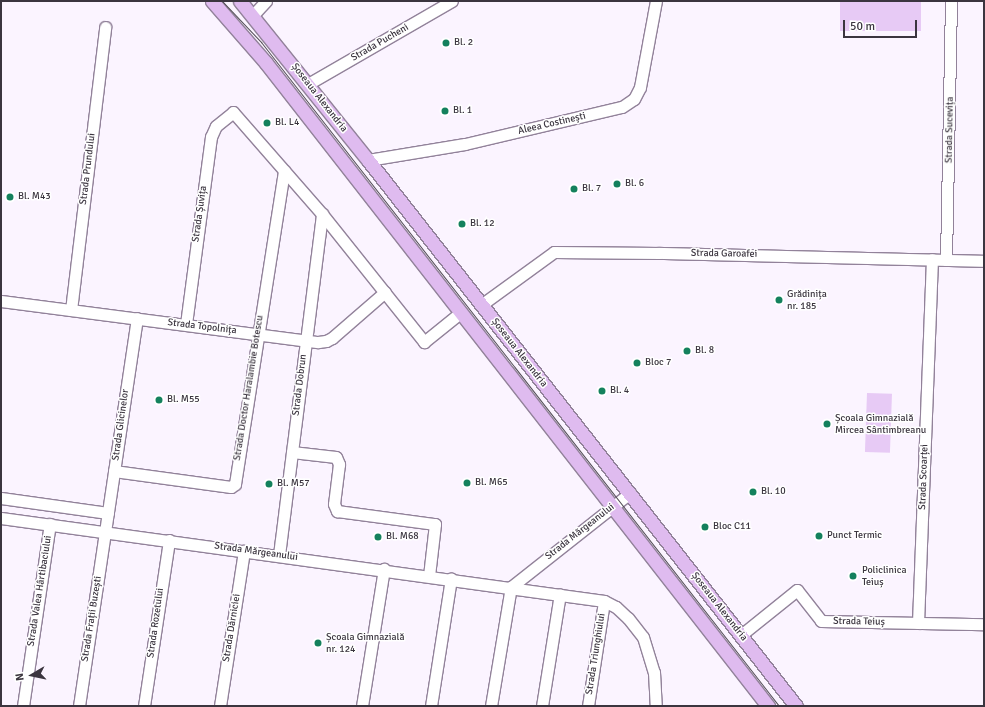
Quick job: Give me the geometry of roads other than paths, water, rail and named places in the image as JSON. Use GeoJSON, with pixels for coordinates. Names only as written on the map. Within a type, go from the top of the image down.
{"type":"FeatureCollection","features":[{"type":"Feature","properties":{"kind":"main road","name":"Șoseaua Alexandria"},"geometry":{"type":"LineString","coordinates":[[212,1],[266,64],[768,706]]}},
{"type":"Feature","properties":{"kind":"main road","name":"Șoseaua Alexandria"},"geometry":{"type":"LineString","coordinates":[[240,1],[253,15],[368,160],[796,706]]}},
{"type":"Feature","properties":{"kind":"street"},"geometry":{"type":"LineString","coordinates":[[253,15],[266,1]]}},
{"type":"Feature","properties":{"kind":"street","name":"Strada Pucheni"},"geometry":{"type":"LineString","coordinates":[[308,84],[452,1]]}},
{"type":"Feature","properties":{"kind":"street","name":"Aleea Costinești"},"geometry":{"type":"LineString","coordinates":[[368,160],[458,145],[622,107],[634,99],[640,87],[656,1]]}},
{"type":"Feature","properties":{"kind":"street","name":"Strada Sucevița"},"geometry":{"type":"LineString","coordinates":[[946,260],[952,1]]}},
{"type":"Feature","properties":{"kind":"street","name":"Strada Prundului"},"geometry":{"type":"LineString","coordinates":[[71,310],[105,27]]}},
{"type":"Feature","properties":{"kind":"street","name":"Strada Șuvița"},"geometry":{"type":"LineString","coordinates":[[186,324],[211,137],[216,126],[233,112],[284,171]]}},
{"type":"Feature","properties":{"kind":"street"},"geometry":{"type":"LineString","coordinates":[[284,171],[322,214],[424,342],[460,313]]}},
{"type":"Feature","properties":{"kind":"street","name":"Strada Doctor Haralambie Botescu"},"geometry":{"type":"LineString","coordinates":[[114,471],[233,486],[284,171]]}},
{"type":"Feature","properties":{"kind":"street","name":"Strada Dobrun"},"geometry":{"type":"LineString","coordinates":[[279,555],[322,214]]}},
{"type":"Feature","properties":{"kind":"street","name":"Strada Garoafei"},"geometry":{"type":"LineString","coordinates":[[481,305],[554,252],[984,261]]}},
{"type":"Feature","properties":{"kind":"street","name":"Strada Scoarței"},"geometry":{"type":"LineString","coordinates":[[918,623],[932,259]]}},
{"type":"Feature","properties":{"kind":"street","name":"Strada Topolnița"},"geometry":{"type":"LineString","coordinates":[[1,301],[318,342],[326,341],[332,338],[385,292]]}},
{"type":"Feature","properties":{"kind":"street","name":"Strada Glicinelor"},"geometry":{"type":"LineString","coordinates":[[105,532],[137,318]]}},
{"type":"Feature","properties":{"kind":"street"},"geometry":{"type":"LineString","coordinates":[[292,452],[336,457],[339,464],[334,504],[337,511],[435,524],[429,576]]}},
{"type":"Feature","properties":{"kind":"street","name":"Strada Mărgeanului"},"geometry":{"type":"LineString","coordinates":[[511,587],[630,493]]}},
{"type":"Feature","properties":{"kind":"street"},"geometry":{"type":"LineString","coordinates":[[1,498],[108,513]]}},
{"type":"Feature","properties":{"kind":"street","name":"Strada Mărgeanului"},"geometry":{"type":"LineString","coordinates":[[1,518],[384,569],[604,601]]}},
{"type":"Feature","properties":{"kind":"street","name":"Strada Valea Hârtibaciului"},"geometry":{"type":"LineString","coordinates":[[23,706],[50,524]]}},
{"type":"Feature","properties":{"kind":"street","name":"Strada Frații Buzești"},"geometry":{"type":"LineString","coordinates":[[79,706],[105,532]]}},
{"type":"Feature","properties":{"kind":"street","name":"Strada Rozetului"},"geometry":{"type":"LineString","coordinates":[[144,706],[169,540]]}},
{"type":"Feature","properties":{"kind":"street","name":"Strada Dărniciei"},"geometry":{"type":"LineString","coordinates":[[220,706],[244,551]]}},
{"type":"Feature","properties":{"kind":"street"},"geometry":{"type":"LineString","coordinates":[[362,706],[384,569]]}},
{"type":"Feature","properties":{"kind":"street"},"geometry":{"type":"LineString","coordinates":[[431,706],[451,579]]}},
{"type":"Feature","properties":{"kind":"street"},"geometry":{"type":"LineString","coordinates":[[491,706],[511,587]]}},
{"type":"Feature","properties":{"kind":"street","name":"Strada Teiuș"},"geometry":{"type":"LineString","coordinates":[[741,635],[797,590],[821,621],[984,624]]}},
{"type":"Feature","properties":{"kind":"street"},"geometry":{"type":"LineString","coordinates":[[542,706],[560,594]]}},
{"type":"Feature","properties":{"kind":"street"},"geometry":{"type":"LineString","coordinates":[[604,601],[616,607],[628,618],[643,637],[654,672],[656,706]]}},
{"type":"Feature","properties":{"kind":"street","name":"Strada Triunghiului"},"geometry":{"type":"LineString","coordinates":[[588,706],[604,601]]}},
{"type":"Feature","properties":{"kind":"tram line"},"geometry":{"type":"LineString","coordinates":[[222,1],[261,42],[779,706]]}},
{"type":"Feature","properties":{"kind":"place","name":"Bl. 2"},"geometry":{"type":"Point","coordinates":[446,43]}},
{"type":"Feature","properties":{"kind":"place","name":"Bl. 1"},"geometry":{"type":"Point","coordinates":[445,111]}},
{"type":"Feature","properties":{"kind":"place","name":"Bl. L4"},"geometry":{"type":"Point","coordinates":[267,123]}},
{"type":"Feature","properties":{"kind":"place","name":"Bl. 6"},"geometry":{"type":"Point","coordinates":[617,184]}},
{"type":"Feature","properties":{"kind":"place","name":"Bl. 7"},"geometry":{"type":"Point","coordinates":[574,189]}},
{"type":"Feature","properties":{"kind":"place","name":"Bl. M43"},"geometry":{"type":"Point","coordinates":[10,197]}},
{"type":"Feature","properties":{"kind":"place","name":"Bl. 12"},"geometry":{"type":"Point","coordinates":[462,224]}},
{"type":"Feature","properties":{"kind":"place","name":"Grădinița nr. 185"},"geometry":{"type":"Point","coordinates":[779,300]}},
{"type":"Feature","properties":{"kind":"place","name":"Bl. 8"},"geometry":{"type":"Point","coordinates":[687,351]}},
{"type":"Feature","properties":{"kind":"place","name":"Bloc 7"},"geometry":{"type":"Point","coordinates":[637,363]}},
{"type":"Feature","properties":{"kind":"place","name":"Bl. 4"},"geometry":{"type":"Point","coordinates":[602,391]}},
{"type":"Feature","properties":{"kind":"place","name":"Bl. M55"},"geometry":{"type":"Point","coordinates":[159,400]}},
{"type":"Feature","properties":{"kind":"place","name":"Școala Gimnazială Mircea Sântimbreanu"},"geometry":{"type":"Point","coordinates":[827,424]}},
{"type":"Feature","properties":{"kind":"place","name":"Bl. M65"},"geometry":{"type":"Point","coordinates":[467,483]}},
{"type":"Feature","properties":{"kind":"place","name":"Bl. M57"},"geometry":{"type":"Point","coordinates":[269,484]}},
{"type":"Feature","properties":{"kind":"place","name":"Bl. 10"},"geometry":{"type":"Point","coordinates":[753,492]}},
{"type":"Feature","properties":{"kind":"place","name":"Bloc C11"},"geometry":{"type":"Point","coordinates":[705,527]}},
{"type":"Feature","properties":{"kind":"place","name":"Punct Termic"},"geometry":{"type":"Point","coordinates":[819,536]}},
{"type":"Feature","properties":{"kind":"place","name":"Bl. M68"},"geometry":{"type":"Point","coordinates":[378,537]}},
{"type":"Feature","properties":{"kind":"place","name":"Policlinica Teiuș"},"geometry":{"type":"Point","coordinates":[853,576]}},
{"type":"Feature","properties":{"kind":"place","name":"Școala Gimnazială nr. 124"},"geometry":{"type":"Point","coordinates":[318,643]}}]}
